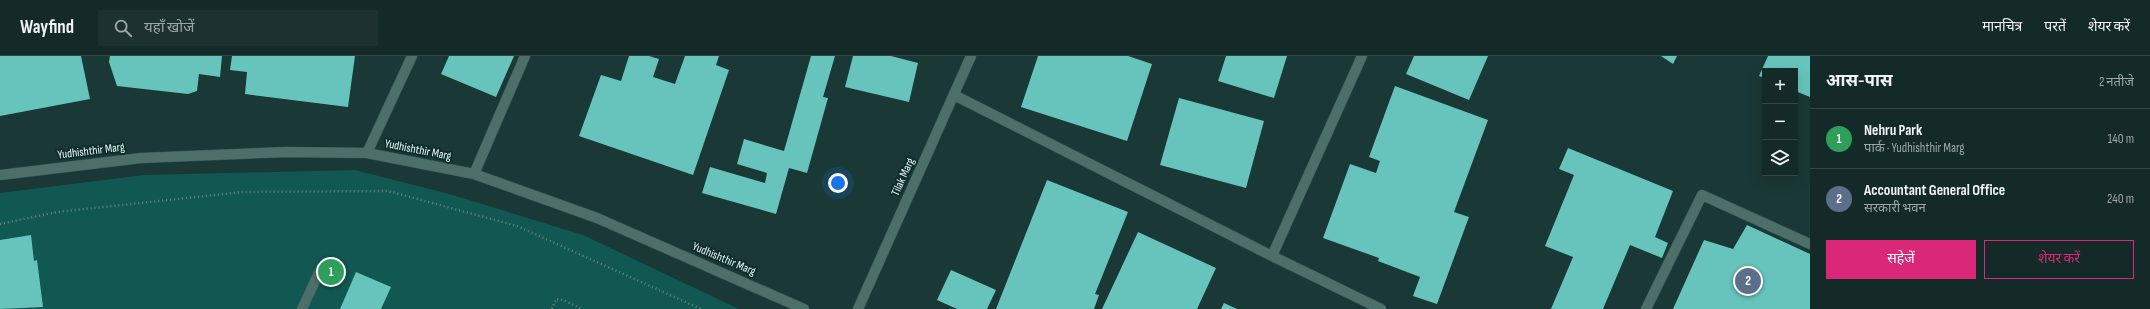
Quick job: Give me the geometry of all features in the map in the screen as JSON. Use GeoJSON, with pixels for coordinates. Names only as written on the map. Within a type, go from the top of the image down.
{"type":"FeatureCollection","features":[{"type":"Feature","properties":{"kind":"street"},"geometry":{"type":"LineString","coordinates":[[367,153],[412,56]]}},
{"type":"Feature","properties":{"kind":"street"},"geometry":{"type":"LineString","coordinates":[[474,174],[525,56]]}},
{"type":"Feature","properties":{"kind":"street","name":"Tilak Marg"},"geometry":{"type":"LineString","coordinates":[[858,309],[971,56]]}},
{"type":"Feature","properties":{"kind":"street"},"geometry":{"type":"LineString","coordinates":[[1272,256],[1362,56]]}},
{"type":"Feature","properties":{"kind":"street"},"geometry":{"type":"LineString","coordinates":[[954,95],[1272,256],[1381,309]]}},
{"type":"Feature","properties":{"kind":"street","name":"Yudhishthir Marg"},"geometry":{"type":"LineString","coordinates":[[0,175],[141,158],[287,152],[367,153],[474,174],[597,218],[804,309]]}},
{"type":"Feature","properties":{"kind":"street"},"geometry":{"type":"LineString","coordinates":[[1646,309],[1702,195],[1810,244]]}},
{"type":"Feature","properties":{"kind":"street"},"geometry":{"type":"LineString","coordinates":[[302,309],[321,268]]}},
{"type":"Feature","properties":{"kind":"path"},"geometry":{"type":"LineString","coordinates":[[0,224],[57,212],[242,192],[388,191],[517,226],[701,309]]}},
{"type":"Feature","properties":{"kind":"path"},"geometry":{"type":"LineString","coordinates":[[552,309],[556,299],[563,300],[582,309]]}},
{"type":"Feature","properties":{"kind":"shaded area"},"geometry":{"type":"Polygon","coordinates":[[[355,170],[453,195],[583,235],[739,309],[0,309],[0,193],[144,175],[355,170]]]}},
{"type":"Feature","properties":{"kind":"building"},"geometry":{"type":"Polygon","coordinates":[[[0,56],[81,56],[90,99],[0,116],[0,56]]]}},
{"type":"Feature","properties":{"kind":"building"},"geometry":{"type":"Polygon","coordinates":[[[110,56],[222,56],[220,77],[199,74],[197,91],[188,94],[117,86],[109,62],[110,56]]]}},
{"type":"Feature","properties":{"kind":"building"},"geometry":{"type":"Polygon","coordinates":[[[232,56],[355,56],[348,107],[245,94],[247,72],[230,70],[232,56]]]}},
{"type":"Feature","properties":{"kind":"building"},"geometry":{"type":"Polygon","coordinates":[[[449,56],[514,56],[496,97],[441,74],[449,56]]]}},
{"type":"Feature","properties":{"kind":"building"},"geometry":{"type":"Polygon","coordinates":[[[629,56],[649,56],[659,59],[653,77],[675,84],[685,56],[719,56],[716,65],[729,70],[693,175],[579,136],[601,75],[621,81],[629,56]]]}},
{"type":"Feature","properties":{"kind":"building"},"geometry":{"type":"Polygon","coordinates":[[[811,56],[835,56],[823,97],[828,98],[807,173],[789,168],[776,214],[702,193],[710,167],[765,183],[767,173],[737,164],[744,139],[784,151],[811,56]]]}},
{"type":"Feature","properties":{"kind":"building"},"geometry":{"type":"Polygon","coordinates":[[[853,56],[891,56],[918,63],[909,102],[845,87],[853,56]]]}},
{"type":"Feature","properties":{"kind":"building"},"geometry":{"type":"Polygon","coordinates":[[[1038,56],[1128,56],[1152,64],[1127,141],[1021,107],[1038,56]]]}},
{"type":"Feature","properties":{"kind":"building"},"geometry":{"type":"Polygon","coordinates":[[[1226,56],[1287,56],[1274,98],[1218,81],[1226,56]]]}},
{"type":"Feature","properties":{"kind":"building"},"geometry":{"type":"Polygon","coordinates":[[[1414,56],[1488,56],[1469,100],[1406,74],[1414,56]]]}},
{"type":"Feature","properties":{"kind":"building"},"geometry":{"type":"Polygon","coordinates":[[[1661,56],[1677,56],[1673,64],[1661,56]]]}},
{"type":"Feature","properties":{"kind":"building"},"geometry":{"type":"Polygon","coordinates":[[[1768,56],[1810,56],[1810,97],[1798,92],[1798,68],[1763,68],[1768,56]]]}},
{"type":"Feature","properties":{"kind":"building"},"geometry":{"type":"Polygon","coordinates":[[[1762,69],[1762,77],[1759,76],[1762,69]]]}},
{"type":"Feature","properties":{"kind":"building"},"geometry":{"type":"Polygon","coordinates":[[[1395,86],[1488,120],[1454,212],[1469,217],[1437,304],[1413,296],[1420,277],[1378,261],[1379,258],[1323,238],[1350,164],[1376,173],[1380,161],[1369,157],[1395,86]]]}},
{"type":"Feature","properties":{"kind":"building"},"geometry":{"type":"Polygon","coordinates":[[[1179,98],[1264,121],[1246,188],[1160,165],[1179,98]]]}},
{"type":"Feature","properties":{"kind":"building"},"geometry":{"type":"Polygon","coordinates":[[[1568,148],[1673,191],[1655,237],[1668,243],[1662,258],[1630,245],[1603,309],[1551,309],[1573,257],[1545,246],[1574,175],[1559,169],[1568,148]]]}},
{"type":"Feature","properties":{"kind":"building"},"geometry":{"type":"Polygon","coordinates":[[[1047,180],[1128,212],[1095,294],[1099,295],[1094,309],[996,309],[1047,180]]]}},
{"type":"Feature","properties":{"kind":"building"},"geometry":{"type":"Polygon","coordinates":[[[1747,225],[1810,254],[1810,309],[1673,309],[1704,240],[1733,249],[1747,225]]]}},
{"type":"Feature","properties":{"kind":"building"},"geometry":{"type":"Polygon","coordinates":[[[1138,232],[1216,268],[1197,309],[1102,309],[1138,232]]]}},
{"type":"Feature","properties":{"kind":"building"},"geometry":{"type":"Polygon","coordinates":[[[31,235],[34,261],[37,260],[43,307],[0,309],[0,240],[31,235]]]}},
{"type":"Feature","properties":{"kind":"building"},"geometry":{"type":"Polygon","coordinates":[[[951,270],[996,290],[987,309],[957,309],[937,300],[951,270]]]}},
{"type":"Feature","properties":{"kind":"building"},"geometry":{"type":"Polygon","coordinates":[[[356,272],[391,287],[381,309],[340,309],[356,272]]]}},
{"type":"Feature","properties":{"kind":"building"},"geometry":{"type":"Polygon","coordinates":[[[1224,303],[1237,309],[1221,309],[1224,303]]]}},
{"type":"Feature","properties":{"kind":"place","name":"Nehru Park"},"geometry":{"type":"Point","coordinates":[331,272]}},
{"type":"Feature","properties":{"kind":"place","name":"Accountant General Office"},"geometry":{"type":"Point","coordinates":[1748,281]}}]}
